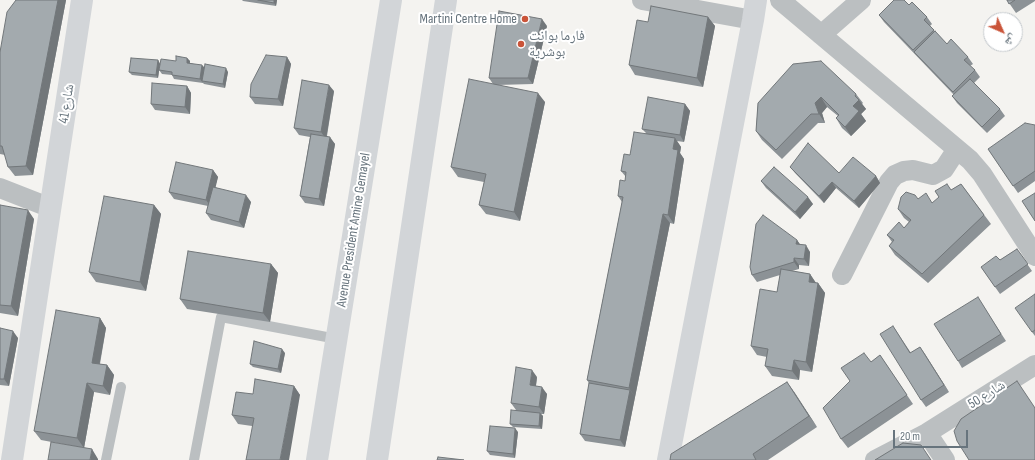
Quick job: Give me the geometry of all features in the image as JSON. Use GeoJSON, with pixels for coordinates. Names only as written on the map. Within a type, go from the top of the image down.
{"type":"FeatureCollection","features":[{"type":"Feature","properties":{"kind":"main road","name":"شارع 41"},"geometry":{"type":"LineString","coordinates":[[12,460],[82,0]]}},
{"type":"Feature","properties":{"kind":"main road","name":"Avenue President Amine Gemayel"},"geometry":{"type":"LineString","coordinates":[[317,460],[391,0]]}},
{"type":"Feature","properties":{"kind":"main road"},"geometry":{"type":"LineString","coordinates":[[377,460],[446,0]]}},
{"type":"Feature","properties":{"kind":"main road"},"geometry":{"type":"LineString","coordinates":[[668,460],[754,10]]}},
{"type":"Feature","properties":{"kind":"street"},"geometry":{"type":"LineString","coordinates":[[642,0],[754,10]]}},
{"type":"Feature","properties":{"kind":"street"},"geometry":{"type":"LineString","coordinates":[[780,0],[970,160],[982,174],[1035,256]]}},
{"type":"Feature","properties":{"kind":"street"},"geometry":{"type":"LineString","coordinates":[[821,35],[861,0]]}},
{"type":"Feature","properties":{"kind":"street"},"geometry":{"type":"LineString","coordinates":[[842,275],[889,182],[895,175],[904,171],[913,170],[933,175],[944,169],[957,149]]}},
{"type":"Feature","properties":{"kind":"street"},"geometry":{"type":"LineString","coordinates":[[0,188],[51,208]]}},
{"type":"Feature","properties":{"kind":"street","name":"شارع 50"},"geometry":{"type":"LineString","coordinates":[[875,460],[927,433],[1035,365]]}},
{"type":"Feature","properties":{"kind":"street"},"geometry":{"type":"LineString","coordinates":[[927,433],[945,460]]}},
{"type":"Feature","properties":{"kind":"lane"},"geometry":{"type":"LineString","coordinates":[[194,460],[221,317],[337,339]]}},
{"type":"Feature","properties":{"kind":"lane"},"geometry":{"type":"LineString","coordinates":[[106,460],[120,387]]}},
{"type":"Feature","properties":{"kind":"building"},"geometry":{"type":"Polygon","coordinates":[[[16,0],[58,0],[26,166],[8,167],[2,146],[0,146],[0,52],[7,12],[16,0]]]}},
{"type":"Feature","properties":{"kind":"building"},"geometry":{"type":"Polygon","coordinates":[[[258,0],[274,0],[274,3],[258,0]]]}},
{"type":"Feature","properties":{"kind":"building"},"geometry":{"type":"Polygon","coordinates":[[[894,0],[904,0],[909,5],[912,2],[927,17],[924,20],[934,30],[913,50],[879,15],[894,0]]]}},
{"type":"Feature","properties":{"kind":"building"},"geometry":{"type":"Polygon","coordinates":[[[1007,0],[1015,0],[1009,4],[1007,0]]]}},
{"type":"Feature","properties":{"kind":"building"},"geometry":{"type":"Polygon","coordinates":[[[651,6],[708,17],[697,78],[629,65],[637,20],[648,22],[651,6]]]}},
{"type":"Feature","properties":{"kind":"building"},"geometry":{"type":"Polygon","coordinates":[[[499,11],[542,19],[528,78],[489,78],[499,11]]]}},
{"type":"Feature","properties":{"kind":"building"},"geometry":{"type":"Polygon","coordinates":[[[935,31],[947,44],[951,39],[968,57],[964,60],[975,70],[953,92],[914,52],[935,31]]]}},
{"type":"Feature","properties":{"kind":"building"},"geometry":{"type":"Polygon","coordinates":[[[266,55],[287,57],[278,99],[250,97],[251,84],[266,55]]]}},
{"type":"Feature","properties":{"kind":"building"},"geometry":{"type":"Polygon","coordinates":[[[176,56],[187,58],[187,63],[202,65],[200,79],[172,75],[172,72],[159,70],[161,59],[176,61],[176,56]]]}},
{"type":"Feature","properties":{"kind":"building"},"geometry":{"type":"Polygon","coordinates":[[[131,58],[158,60],[156,75],[129,72],[131,58]]]}},
{"type":"Feature","properties":{"kind":"building"},"geometry":{"type":"Polygon","coordinates":[[[821,61],[856,94],[855,96],[859,100],[853,106],[859,111],[845,127],[836,118],[839,115],[821,97],[815,103],[819,114],[811,114],[776,150],[756,131],[758,103],[793,64],[821,61]]]}},
{"type":"Feature","properties":{"kind":"building"},"geometry":{"type":"Polygon","coordinates":[[[205,64],[226,68],[223,84],[202,81],[205,64]]]}},
{"type":"Feature","properties":{"kind":"building"},"geometry":{"type":"Polygon","coordinates":[[[469,79],[538,93],[514,212],[479,205],[486,174],[451,167],[469,79]]]}},
{"type":"Feature","properties":{"kind":"building"},"geometry":{"type":"Polygon","coordinates":[[[970,79],[1000,109],[982,127],[952,96],[970,79]]]}},
{"type":"Feature","properties":{"kind":"building"},"geometry":{"type":"Polygon","coordinates":[[[302,80],[329,85],[321,132],[294,128],[302,80]]]}},
{"type":"Feature","properties":{"kind":"building"},"geometry":{"type":"Polygon","coordinates":[[[152,83],[187,86],[185,107],[151,104],[152,83]]]}},
{"type":"Feature","properties":{"kind":"building"},"geometry":{"type":"Polygon","coordinates":[[[648,97],[685,104],[680,135],[642,129],[648,97]]]}},
{"type":"Feature","properties":{"kind":"building"},"geometry":{"type":"Polygon","coordinates":[[[1025,123],[1035,125],[1035,171],[1013,186],[988,149],[1025,123]]]}},
{"type":"Feature","properties":{"kind":"building"},"geometry":{"type":"Polygon","coordinates":[[[634,132],[675,138],[673,149],[678,150],[668,215],[663,214],[629,388],[587,380],[623,197],[618,196],[620,180],[625,181],[626,172],[621,171],[624,154],[630,155],[634,132]]]}},
{"type":"Feature","properties":{"kind":"building"},"geometry":{"type":"Polygon","coordinates":[[[311,134],[330,137],[319,199],[300,196],[311,134]]]}},
{"type":"Feature","properties":{"kind":"building"},"geometry":{"type":"Polygon","coordinates":[[[808,143],[839,173],[853,157],[876,176],[854,201],[832,182],[819,196],[790,167],[808,143]]]}},
{"type":"Feature","properties":{"kind":"building"},"geometry":{"type":"Polygon","coordinates":[[[176,162],[213,170],[206,200],[169,192],[176,162]]]}},
{"type":"Feature","properties":{"kind":"building"},"geometry":{"type":"Polygon","coordinates":[[[774,167],[808,197],[795,212],[761,181],[774,167]]]}},
{"type":"Feature","properties":{"kind":"building"},"geometry":{"type":"Polygon","coordinates":[[[947,184],[951,190],[961,184],[984,215],[922,274],[889,246],[894,240],[887,235],[899,222],[904,228],[911,220],[898,209],[901,197],[906,192],[915,195],[918,199],[926,193],[932,203],[939,197],[935,191],[947,184]]]}},
{"type":"Feature","properties":{"kind":"building"},"geometry":{"type":"Polygon","coordinates":[[[213,187],[246,195],[239,222],[206,213],[213,187]]]}},
{"type":"Feature","properties":{"kind":"building"},"geometry":{"type":"Polygon","coordinates":[[[1035,193],[1035,221],[1022,201],[1035,193]]]}},
{"type":"Feature","properties":{"kind":"building"},"geometry":{"type":"Polygon","coordinates":[[[104,196],[154,205],[140,282],[89,272],[104,196]]]}},
{"type":"Feature","properties":{"kind":"building"},"geometry":{"type":"Polygon","coordinates":[[[0,205],[28,210],[11,306],[0,305],[0,205]]]}},
{"type":"Feature","properties":{"kind":"building"},"geometry":{"type":"Polygon","coordinates":[[[763,215],[797,240],[796,244],[806,245],[804,259],[794,258],[794,262],[752,275],[750,267],[756,224],[763,215]]]}},
{"type":"Feature","properties":{"kind":"building"},"geometry":{"type":"Polygon","coordinates":[[[1017,249],[1028,264],[995,287],[981,267],[996,256],[1000,260],[1017,249]]]}},
{"type":"Feature","properties":{"kind":"building"},"geometry":{"type":"Polygon","coordinates":[[[188,251],[271,264],[263,313],[180,299],[188,251]]]}},
{"type":"Feature","properties":{"kind":"building"},"geometry":{"type":"Polygon","coordinates":[[[781,269],[810,274],[809,282],[818,283],[806,362],[794,360],[792,371],[765,366],[768,349],[751,346],[760,289],[777,292],[781,269]]]}},
{"type":"Feature","properties":{"kind":"building"},"geometry":{"type":"Polygon","coordinates":[[[1035,294],[1035,330],[1032,332],[1015,308],[1035,294]]]}},
{"type":"Feature","properties":{"kind":"building"},"geometry":{"type":"Polygon","coordinates":[[[978,297],[1001,334],[958,361],[934,324],[978,297]]]}},
{"type":"Feature","properties":{"kind":"building"},"geometry":{"type":"Polygon","coordinates":[[[56,310],[100,318],[92,363],[107,365],[103,386],[87,383],[77,438],[34,431],[56,310]]]}},
{"type":"Feature","properties":{"kind":"building"},"geometry":{"type":"Polygon","coordinates":[[[893,326],[910,353],[920,347],[944,385],[921,400],[880,334],[893,326]]]}},
{"type":"Feature","properties":{"kind":"building"},"geometry":{"type":"Polygon","coordinates":[[[0,328],[13,331],[4,379],[0,379],[0,328]]]}},
{"type":"Feature","properties":{"kind":"building"},"geometry":{"type":"Polygon","coordinates":[[[254,341],[282,349],[278,369],[250,364],[254,341]]]}},
{"type":"Feature","properties":{"kind":"building"},"geometry":{"type":"Polygon","coordinates":[[[864,353],[871,362],[880,355],[907,395],[841,439],[823,408],[850,381],[841,368],[864,353]]]}},
{"type":"Feature","properties":{"kind":"building"},"geometry":{"type":"Polygon","coordinates":[[[516,367],[532,370],[530,385],[542,387],[539,407],[511,403],[516,367]]]}},
{"type":"Feature","properties":{"kind":"building"},"geometry":{"type":"Polygon","coordinates":[[[255,379],[294,386],[280,460],[246,460],[254,418],[232,415],[236,392],[253,394],[255,379]]]}},
{"type":"Feature","properties":{"kind":"building"},"geometry":{"type":"Polygon","coordinates":[[[1017,381],[1035,408],[1035,460],[969,460],[957,441],[954,431],[961,419],[1017,381]]]}},
{"type":"Feature","properties":{"kind":"building"},"geometry":{"type":"Polygon","coordinates":[[[787,382],[809,416],[753,454],[756,460],[670,460],[671,454],[787,382]]]}},
{"type":"Feature","properties":{"kind":"building"},"geometry":{"type":"Polygon","coordinates":[[[589,383],[630,390],[620,440],[580,434],[589,383]]]}},
{"type":"Feature","properties":{"kind":"building"},"geometry":{"type":"Polygon","coordinates":[[[511,410],[540,413],[539,426],[510,424],[511,410]]]}},
{"type":"Feature","properties":{"kind":"building"},"geometry":{"type":"Polygon","coordinates":[[[490,426],[515,428],[513,454],[487,451],[490,426]]]}},
{"type":"Feature","properties":{"kind":"building"},"geometry":{"type":"Polygon","coordinates":[[[51,442],[92,449],[90,460],[48,460],[51,442]]]}},
{"type":"Feature","properties":{"kind":"building"},"geometry":{"type":"Polygon","coordinates":[[[903,443],[921,445],[931,460],[875,460],[903,443]]]}},
{"type":"Feature","properties":{"kind":"building"},"geometry":{"type":"Polygon","coordinates":[[[438,457],[464,460],[437,460],[438,457]]]}},
{"type":"Feature","properties":{"kind":"place","name":"Martini Centre Home"},"geometry":{"type":"Point","coordinates":[525,19]}},
{"type":"Feature","properties":{"kind":"place","name":"فارما بوانت بوشرية"},"geometry":{"type":"Point","coordinates":[521,44]}}]}
